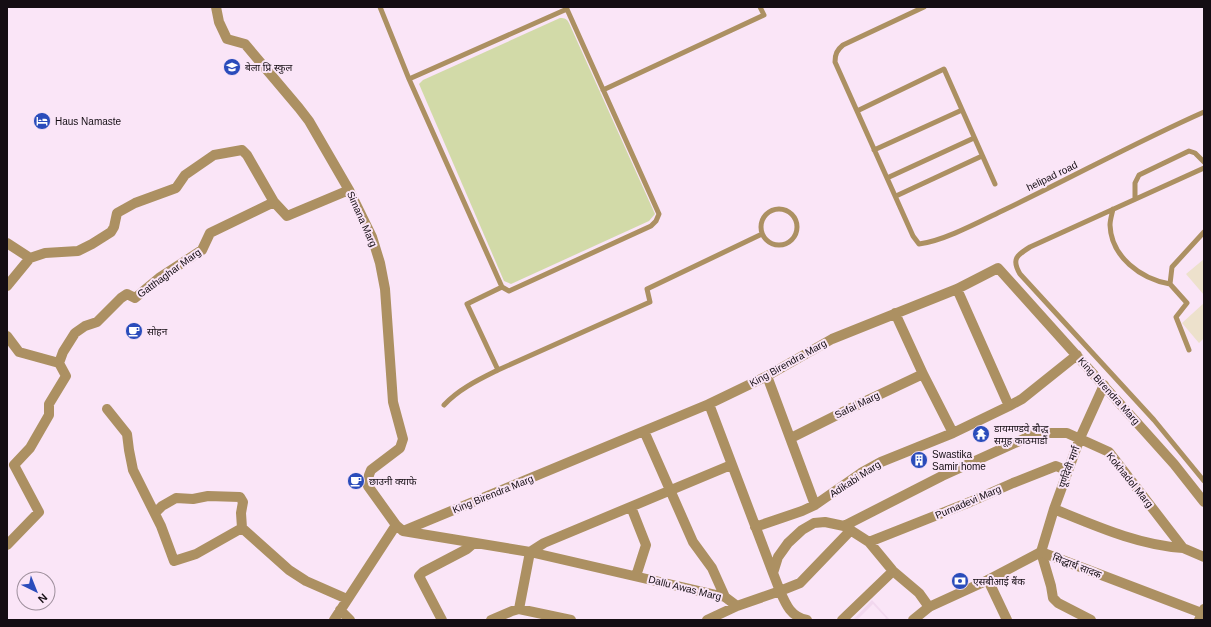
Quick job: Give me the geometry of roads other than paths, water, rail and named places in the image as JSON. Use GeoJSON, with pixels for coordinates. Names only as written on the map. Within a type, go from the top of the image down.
{"type":"FeatureCollection","features":[{"type":"Feature","properties":{"kind":"street","name":"Simana Marg"},"geometry":{"type":"LineString","coordinates":[[216,7],[219,22],[227,39],[246,44],[309,121],[349,190],[372,237],[380,263],[385,289],[393,402],[403,435],[403,442],[400,448],[371,470],[368,486],[399,528]]}},
{"type":"Feature","properties":{"kind":"street"},"geometry":{"type":"LineString","coordinates":[[7,286],[30,258],[45,253],[78,251],[92,244],[111,232],[114,227],[117,213],[136,203],[176,188],[185,175],[214,155],[242,150],[247,155],[274,202],[288,216],[349,190]]}},
{"type":"Feature","properties":{"kind":"street","name":"Gatthaghar Marg"},"geometry":{"type":"LineString","coordinates":[[59,363],[62,352],[75,333],[85,326],[97,322],[121,298],[127,294],[135,298],[159,278],[202,250],[210,233],[274,202]]}},
{"type":"Feature","properties":{"kind":"street"},"geometry":{"type":"LineString","coordinates":[[7,243],[30,258]]}},
{"type":"Feature","properties":{"kind":"street","name":"King Birendra Marg"},"geometry":{"type":"LineString","coordinates":[[399,528],[709,404],[767,376],[832,338],[957,289],[998,268],[1174,464],[1204,502]]}},
{"type":"Feature","properties":{"kind":"street"},"geometry":{"type":"LineString","coordinates":[[957,289],[1009,406]]}},
{"type":"Feature","properties":{"kind":"street"},"geometry":{"type":"LineString","coordinates":[[895,313],[923,374],[953,433]]}},
{"type":"Feature","properties":{"kind":"street"},"geometry":{"type":"LineString","coordinates":[[7,336],[18,352],[59,363],[66,376],[49,404],[48,415],[30,448],[14,466],[39,512],[7,545]]}},
{"type":"Feature","properties":{"kind":"street","name":"Adikabi Marg"},"geometry":{"type":"LineString","coordinates":[[756,527],[816,505],[861,473],[881,462],[953,433],[1009,406],[1022,399],[1077,355]]}},
{"type":"Feature","properties":{"kind":"street","name":"Safai Marg"},"geometry":{"type":"LineString","coordinates":[[791,438],[923,374]]}},
{"type":"Feature","properties":{"kind":"street"},"geometry":{"type":"LineString","coordinates":[[767,376],[816,505]]}},
{"type":"Feature","properties":{"kind":"street","name":"पूर्णदेवी मार्ग"},"geometry":{"type":"LineString","coordinates":[[1041,552],[1054,509],[1080,438],[1104,385]]}},
{"type":"Feature","properties":{"kind":"street"},"geometry":{"type":"LineString","coordinates":[[709,404],[731,465],[786,605],[792,618],[807,620]]}},
{"type":"Feature","properties":{"kind":"street"},"geometry":{"type":"LineString","coordinates":[[107,409],[128,434],[129,450],[133,470],[155,513],[174,561],[196,554],[242,528]]}},
{"type":"Feature","properties":{"kind":"street"},"geometry":{"type":"LineString","coordinates":[[644,431],[693,542],[712,568],[725,597]]}},
{"type":"Feature","properties":{"kind":"street","name":"Kokhadol Marg"},"geometry":{"type":"LineString","coordinates":[[780,591],[800,583],[848,528],[942,476],[1037,433],[1067,433],[1109,452],[1183,548]]}},
{"type":"Feature","properties":{"kind":"street"},"geometry":{"type":"LineString","coordinates":[[516,613],[530,552],[544,543],[731,465]]}},
{"type":"Feature","properties":{"kind":"street","name":"Purnadevi Marg"},"geometry":{"type":"LineString","coordinates":[[868,542],[1056,466],[1068,471]]}},
{"type":"Feature","properties":{"kind":"street"},"geometry":{"type":"LineString","coordinates":[[155,513],[162,506],[176,498],[193,499],[208,496],[240,497],[243,502],[241,513],[242,528],[289,570],[306,581],[347,599]]}},
{"type":"Feature","properties":{"kind":"street"},"geometry":{"type":"LineString","coordinates":[[631,507],[646,545],[636,576]]}},
{"type":"Feature","properties":{"kind":"street"},"geometry":{"type":"LineString","coordinates":[[1054,509],[1112,532],[1168,547],[1183,548],[1204,556]]}},
{"type":"Feature","properties":{"kind":"street"},"geometry":{"type":"LineString","coordinates":[[773,573],[778,557],[788,543],[802,530],[814,524],[825,522],[848,528],[868,542],[893,571],[919,593],[929,607]]}},
{"type":"Feature","properties":{"kind":"street"},"geometry":{"type":"LineString","coordinates":[[334,620],[347,599],[399,528]]}},
{"type":"Feature","properties":{"kind":"street","name":"Dallu Awas Marg"},"geometry":{"type":"LineString","coordinates":[[399,528],[474,543],[530,552],[636,576],[725,597],[737,606]]}},
{"type":"Feature","properties":{"kind":"street"},"geometry":{"type":"LineString","coordinates":[[442,620],[420,576],[423,572],[467,549],[474,543]]}},
{"type":"Feature","properties":{"kind":"street"},"geometry":{"type":"LineString","coordinates":[[1041,552],[1053,598],[1058,603],[1091,620]]}},
{"type":"Feature","properties":{"kind":"street","name":"सिद्धार्थ सादक"},"geometry":{"type":"LineString","coordinates":[[913,620],[929,607],[988,580],[1041,552],[1202,614]]}},
{"type":"Feature","properties":{"kind":"street"},"geometry":{"type":"LineString","coordinates":[[842,620],[893,571]]}},
{"type":"Feature","properties":{"kind":"street"},"geometry":{"type":"LineString","coordinates":[[988,580],[1007,620]]}},
{"type":"Feature","properties":{"kind":"street"},"geometry":{"type":"LineString","coordinates":[[707,620],[722,617],[737,606],[780,591]]}},
{"type":"Feature","properties":{"kind":"street"},"geometry":{"type":"LineString","coordinates":[[340,610],[350,620]]}},
{"type":"Feature","properties":{"kind":"street"},"geometry":{"type":"LineString","coordinates":[[491,620],[516,613],[571,620]]}},
{"type":"Feature","properties":{"kind":"lane"},"geometry":{"type":"LineString","coordinates":[[380,7],[409,79],[502,287],[509,291],[650,226],[656,221],[659,214],[566,8],[409,79]]}},
{"type":"Feature","properties":{"kind":"lane"},"geometry":{"type":"LineString","coordinates":[[603,90],[764,15],[760,7]]}},
{"type":"Feature","properties":{"kind":"lane"},"geometry":{"type":"LineString","coordinates":[[924,7],[843,45],[835,55],[835,62],[896,196],[982,156]]}},
{"type":"Feature","properties":{"kind":"lane"},"geometry":{"type":"LineString","coordinates":[[857,111],[944,69],[994,184]]}},
{"type":"Feature","properties":{"kind":"lane"},"geometry":{"type":"LineString","coordinates":[[874,150],[962,110]]}},
{"type":"Feature","properties":{"kind":"lane","name":"helipad road"},"geometry":{"type":"LineString","coordinates":[[896,196],[916,241],[919,244],[927,243],[959,231],[1056,185],[1165,129],[1204,112]]}},
{"type":"Feature","properties":{"kind":"lane"},"geometry":{"type":"LineString","coordinates":[[887,178],[974,138]]}},
{"type":"Feature","properties":{"kind":"lane"},"geometry":{"type":"LineString","coordinates":[[1135,199],[1135,183],[1139,175],[1188,151],[1195,153],[1204,162]]}},
{"type":"Feature","properties":{"kind":"lane"},"geometry":{"type":"LineString","coordinates":[[1204,168],[1030,247],[1021,252],[1016,260],[1015,266],[1020,274],[1154,420],[1204,481]]}},
{"type":"Feature","properties":{"kind":"lane"},"geometry":{"type":"LineString","coordinates":[[776,209],[781,209],[792,214],[797,223],[798,229],[793,240],[782,245],[770,243],[762,234],[762,221],[765,216],[776,209]]}},
{"type":"Feature","properties":{"kind":"lane"},"geometry":{"type":"LineString","coordinates":[[1113,209],[1110,224],[1112,238],[1119,253],[1129,265],[1141,273],[1163,283],[1170,284],[1186,303],[1176,317],[1189,350]]}},
{"type":"Feature","properties":{"kind":"lane"},"geometry":{"type":"LineString","coordinates":[[1170,284],[1172,267],[1204,232]]}},
{"type":"Feature","properties":{"kind":"lane"},"geometry":{"type":"LineString","coordinates":[[444,405],[465,387],[498,370],[650,302],[647,289],[762,234]]}},
{"type":"Feature","properties":{"kind":"lane"},"geometry":{"type":"LineString","coordinates":[[498,370],[467,304],[502,287]]}},
{"type":"Feature","properties":{"kind":"place","name":"बेला प्रि स्कुल"},"geometry":{"type":"Point","coordinates":[232,67]}},
{"type":"Feature","properties":{"kind":"place","name":"Haus Namaste"},"geometry":{"type":"Point","coordinates":[42,121]}},
{"type":"Feature","properties":{"kind":"place","name":"सोहन"},"geometry":{"type":"Point","coordinates":[134,331]}},
{"type":"Feature","properties":{"kind":"place","name":"डायमण्डवे बौद्ध समूह काठमाडौं"},"geometry":{"type":"Point","coordinates":[981,434]}},
{"type":"Feature","properties":{"kind":"place","name":"Swastika Samir home"},"geometry":{"type":"Point","coordinates":[919,460]}},
{"type":"Feature","properties":{"kind":"place","name":"छाउनी क्याफे"},"geometry":{"type":"Point","coordinates":[356,481]}},
{"type":"Feature","properties":{"kind":"place","name":"एसबीआई बैंक"},"geometry":{"type":"Point","coordinates":[960,581]}}]}
